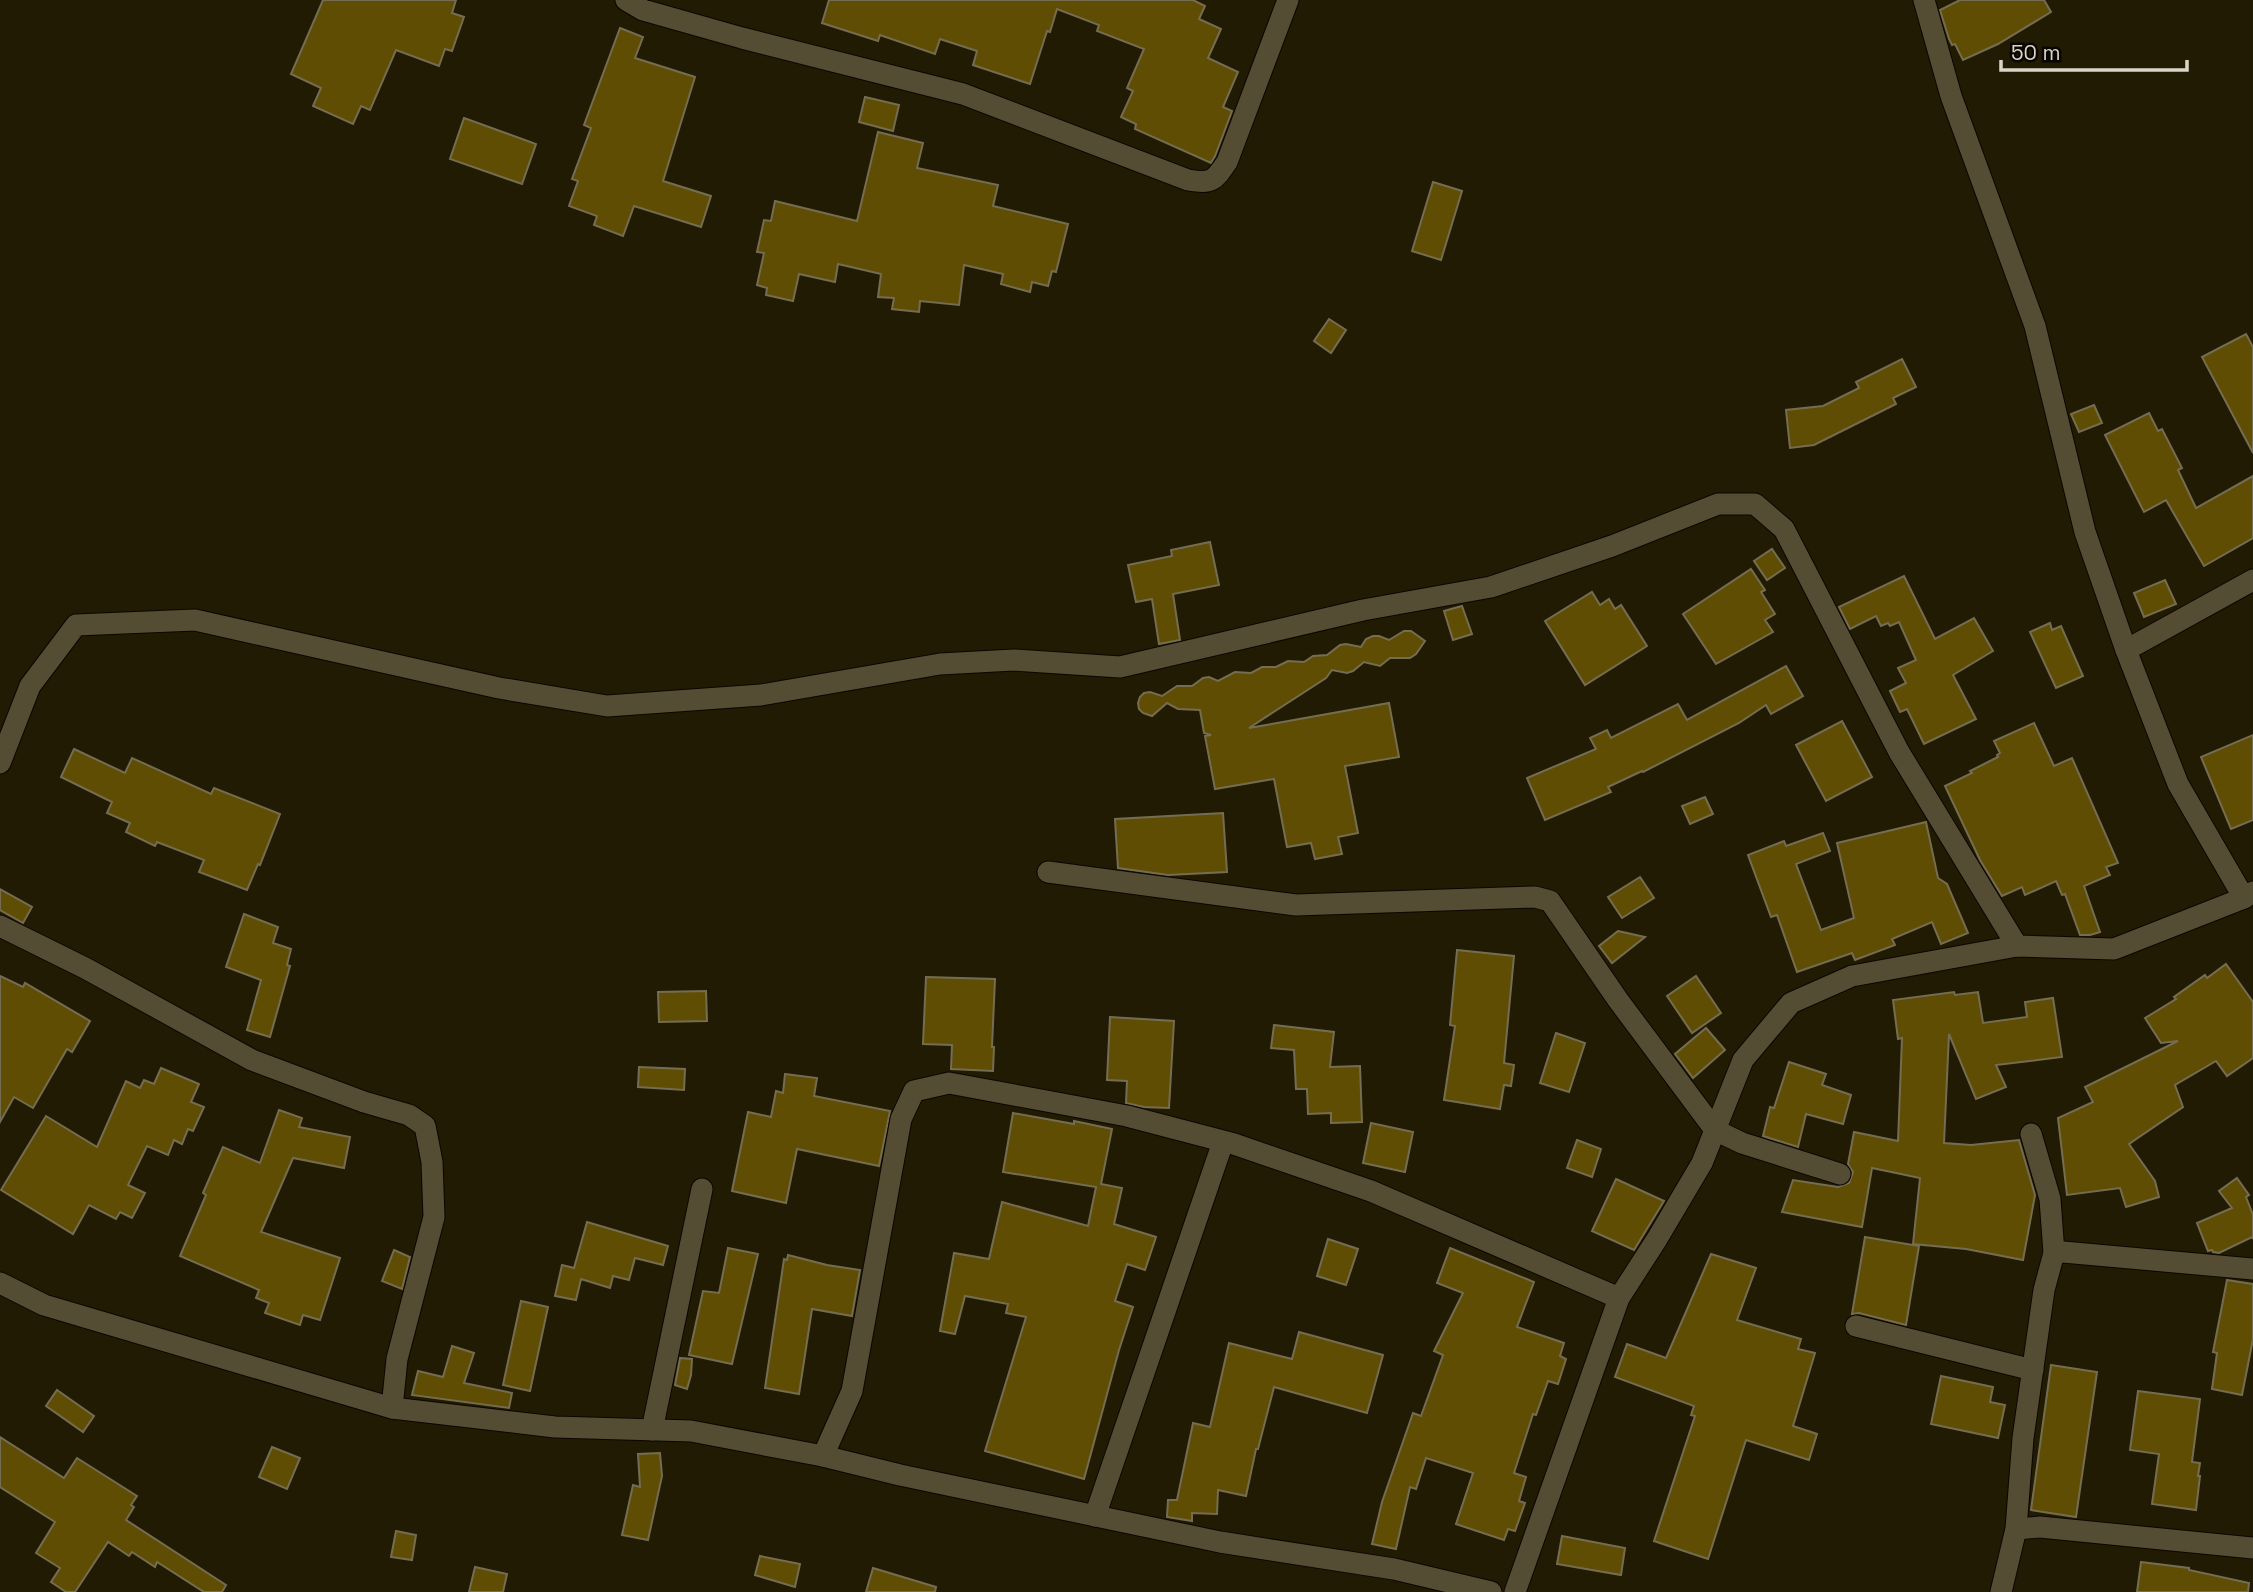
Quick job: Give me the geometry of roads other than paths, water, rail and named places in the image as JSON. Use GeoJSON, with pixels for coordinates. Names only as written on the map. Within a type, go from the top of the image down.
{"type":"FeatureCollection","features":[{"type":"Feature","properties":{"kind":"street"},"geometry":{"type":"LineString","coordinates":[[626,0],[643,10],[742,38],[963,94],[1188,180],[1205,183],[1216,178],[1227,162],[1288,0]]}},
{"type":"Feature","properties":{"kind":"street"},"geometry":{"type":"LineString","coordinates":[[1515,1592],[1619,1298],[1702,1163],[1743,1060],[1791,1003],[1852,976],[2017,946],[2113,949],[2248,895],[2178,784],[2126,650],[2085,532],[2035,327],[1951,96],[1924,0]]}},
{"type":"Feature","properties":{"kind":"street"},"geometry":{"type":"LineString","coordinates":[[0,763],[30,686],[76,625],[195,620],[499,688],[607,706],[684,701],[761,695],[940,664],[1014,660],[1120,667],[1363,610],[1491,587],[1612,546],[1718,504],[1755,504],[1784,529],[1899,752],[2017,946]]}},
{"type":"Feature","properties":{"kind":"street"},"geometry":{"type":"LineString","coordinates":[[2126,650],[2253,580]]}},
{"type":"Feature","properties":{"kind":"street"},"geometry":{"type":"LineString","coordinates":[[1048,872],[1296,905],[1535,897],[1550,901],[1618,1000],[1715,1130],[1742,1143],[1840,1174]]}},
{"type":"Feature","properties":{"kind":"street"},"geometry":{"type":"LineString","coordinates":[[0,926],[85,968],[252,1060],[364,1102],[410,1115],[425,1126],[432,1163],[434,1217],[397,1359],[392,1408]]}},
{"type":"Feature","properties":{"kind":"street"},"geometry":{"type":"LineString","coordinates":[[823,1457],[852,1391],[901,1119],[914,1091],[949,1083],[1127,1116],[1223,1142],[1371,1191],[1619,1298]]}},
{"type":"Feature","properties":{"kind":"street"},"geometry":{"type":"LineString","coordinates":[[2001,1592],[2016,1529],[2023,1438],[2044,1290],[2054,1253],[2050,1199],[2031,1134]]}},
{"type":"Feature","properties":{"kind":"street"},"geometry":{"type":"LineString","coordinates":[[1095,1516],[1223,1142]]}},
{"type":"Feature","properties":{"kind":"street"},"geometry":{"type":"LineString","coordinates":[[652,1430],[702,1189]]}},
{"type":"Feature","properties":{"kind":"street"},"geometry":{"type":"LineString","coordinates":[[2054,1253],[2253,1269]]}},
{"type":"Feature","properties":{"kind":"street"},"geometry":{"type":"LineString","coordinates":[[0,1283],[44,1305],[392,1408],[555,1427],[691,1431],[1220,1542],[1394,1569],[1491,1592]]}},
{"type":"Feature","properties":{"kind":"street"},"geometry":{"type":"LineString","coordinates":[[1856,1325],[2033,1370]]}},
{"type":"Feature","properties":{"kind":"street"},"geometry":{"type":"LineString","coordinates":[[2016,1529],[2040,1527],[2253,1548]]}}]}
